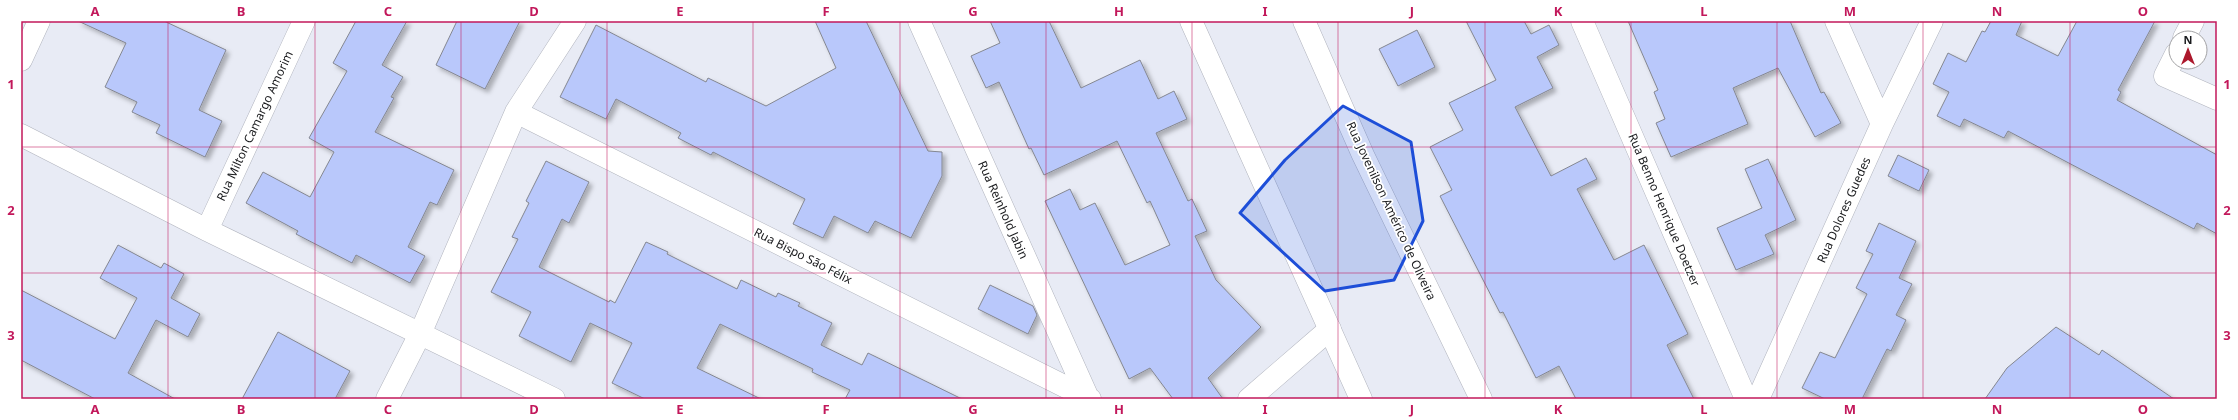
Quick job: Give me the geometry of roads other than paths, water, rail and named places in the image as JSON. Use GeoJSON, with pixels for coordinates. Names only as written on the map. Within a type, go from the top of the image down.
{"type":"FeatureCollection","features":[{"type":"Feature","properties":{"kind":"street"},"geometry":{"type":"LineString","coordinates":[[21,60],[39,21]]}},
{"type":"Feature","properties":{"kind":"street","name":"Rua Milton Camargo Amorim"},"geometry":{"type":"LineString","coordinates":[[207,230],[304,21]]}},
{"type":"Feature","properties":{"kind":"street"},"geometry":{"type":"LineString","coordinates":[[387,399],[420,334],[516,112],[575,21]]}},
{"type":"Feature","properties":{"kind":"street","name":"Rua Reinhold Jabin"},"geometry":{"type":"LineString","coordinates":[[919,21],[1089,399]]}},
{"type":"Feature","properties":{"kind":"street"},"geometry":{"type":"LineString","coordinates":[[1191,21],[1361,399]]}},
{"type":"Feature","properties":{"kind":"street","name":"Rua Jovenilson Américo de Oliveira"},"geometry":{"type":"LineString","coordinates":[[1304,21],[1364,154],[1481,399]]}},
{"type":"Feature","properties":{"kind":"street","name":"Rua Benno Henrique Doetzer"},"geometry":{"type":"LineString","coordinates":[[1582,21],[1746,399]]}},
{"type":"Feature","properties":{"kind":"street"},"geometry":{"type":"LineString","coordinates":[[1836,21],[1882,124]]}},
{"type":"Feature","properties":{"kind":"street","name":"Rua Dolores Guedes"},"geometry":{"type":"LineString","coordinates":[[1758,399],[1882,124],[1932,21]]}},
{"type":"Feature","properties":{"kind":"street"},"geometry":{"type":"LineString","coordinates":[[2188,30],[2193,21]]}},
{"type":"Feature","properties":{"kind":"street"},"geometry":{"type":"LineString","coordinates":[[2168,70],[2165,76],[2217,99]]}},
{"type":"Feature","properties":{"kind":"street","name":"Rua Bispo São Félix"},"geometry":{"type":"LineString","coordinates":[[516,112],[1089,399]]}},
{"type":"Feature","properties":{"kind":"street"},"geometry":{"type":"LineString","coordinates":[[21,135],[207,230],[554,399]]}},
{"type":"Feature","properties":{"kind":"street"},"geometry":{"type":"LineString","coordinates":[[1249,399],[1330,329]]}}]}
